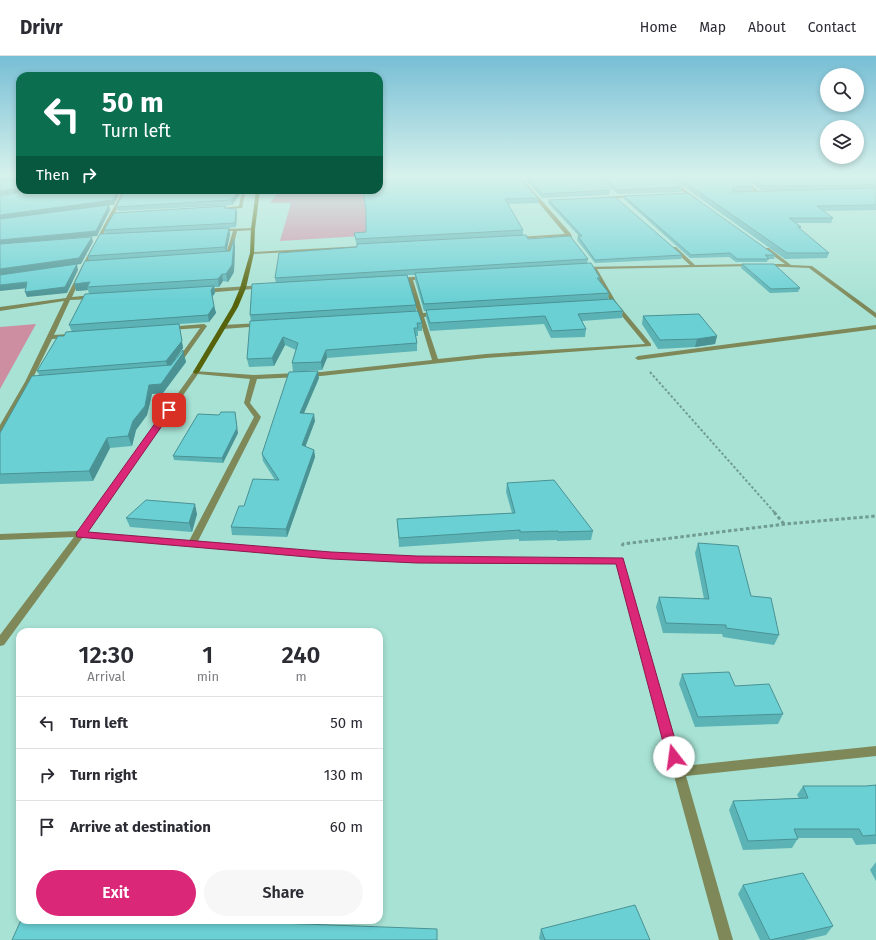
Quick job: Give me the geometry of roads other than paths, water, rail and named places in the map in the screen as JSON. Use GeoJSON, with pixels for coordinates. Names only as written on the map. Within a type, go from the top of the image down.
{"type":"FeatureCollection","features":[{"type":"Feature","properties":{"kind":"street"},"geometry":{"type":"LineString","coordinates":[[0,431],[28,382],[109,218]]}},
{"type":"Feature","properties":{"kind":"street"},"geometry":{"type":"LineString","coordinates":[[0,642],[81,534],[196,372],[235,307],[243,288],[252,253],[254,218]]}},
{"type":"Feature","properties":{"kind":"street"},"geometry":{"type":"LineString","coordinates":[[554,218],[573,241]]}},
{"type":"Feature","properties":{"kind":"street"},"geometry":{"type":"LineString","coordinates":[[221,231],[252,229]]}},
{"type":"Feature","properties":{"kind":"street"},"geometry":{"type":"LineString","coordinates":[[222,257],[229,256],[234,230]]}},
{"type":"Feature","properties":{"kind":"street"},"geometry":{"type":"LineString","coordinates":[[513,238],[569,236]]}},
{"type":"Feature","properties":{"kind":"street"},"geometry":{"type":"LineString","coordinates":[[92,239],[106,238]]}},
{"type":"Feature","properties":{"kind":"street"},"geometry":{"type":"LineString","coordinates":[[669,244],[693,265]]}},
{"type":"Feature","properties":{"kind":"street"},"geometry":{"type":"LineString","coordinates":[[252,253],[363,247]]}},
{"type":"Feature","properties":{"kind":"street"},"geometry":{"type":"LineString","coordinates":[[764,247],[789,265]]}},
{"type":"Feature","properties":{"kind":"street"},"geometry":{"type":"LineString","coordinates":[[577,268],[592,266],[693,265],[789,265],[810,267],[876,316]]}},
{"type":"Feature","properties":{"kind":"street"},"geometry":{"type":"LineString","coordinates":[[76,267],[92,266]]}},
{"type":"Feature","properties":{"kind":"street"},"geometry":{"type":"LineString","coordinates":[[196,372],[254,377],[321,374],[435,360],[649,345],[614,304],[592,266]]}},
{"type":"Feature","properties":{"kind":"street"},"geometry":{"type":"LineString","coordinates":[[394,280],[429,278]]}},
{"type":"Feature","properties":{"kind":"street"},"geometry":{"type":"LineString","coordinates":[[410,279],[435,360]]}},
{"type":"Feature","properties":{"kind":"street"},"geometry":{"type":"LineString","coordinates":[[195,291],[267,287]]}},
{"type":"Feature","properties":{"kind":"street"},"geometry":{"type":"LineString","coordinates":[[0,309],[68,299],[100,297]]}},
{"type":"Feature","properties":{"kind":"street"},"geometry":{"type":"LineString","coordinates":[[607,304],[614,304]]}},
{"type":"Feature","properties":{"kind":"street"},"geometry":{"type":"LineString","coordinates":[[405,316],[444,314]]}},
{"type":"Feature","properties":{"kind":"street"},"geometry":{"type":"LineString","coordinates":[[223,327],[270,324]]}},
{"type":"Feature","properties":{"kind":"street"},"geometry":{"type":"LineString","coordinates":[[165,329],[204,326],[176,366]]}},
{"type":"Feature","properties":{"kind":"street"},"geometry":{"type":"LineString","coordinates":[[638,358],[876,327]]}},
{"type":"Feature","properties":{"kind":"street"},"geometry":{"type":"LineString","coordinates":[[50,337],[73,335]]}},
{"type":"Feature","properties":{"kind":"street"},"geometry":{"type":"LineString","coordinates":[[192,544],[258,417],[247,403],[254,377]]}},
{"type":"Feature","properties":{"kind":"street"},"geometry":{"type":"LineString","coordinates":[[28,382],[36,382]]}},
{"type":"Feature","properties":{"kind":"street"},"geometry":{"type":"LineString","coordinates":[[0,537],[81,534],[317,555],[409,559],[620,560],[726,940]]}},
{"type":"Feature","properties":{"kind":"street"},"geometry":{"type":"LineString","coordinates":[[678,772],[876,750]]}}]}
